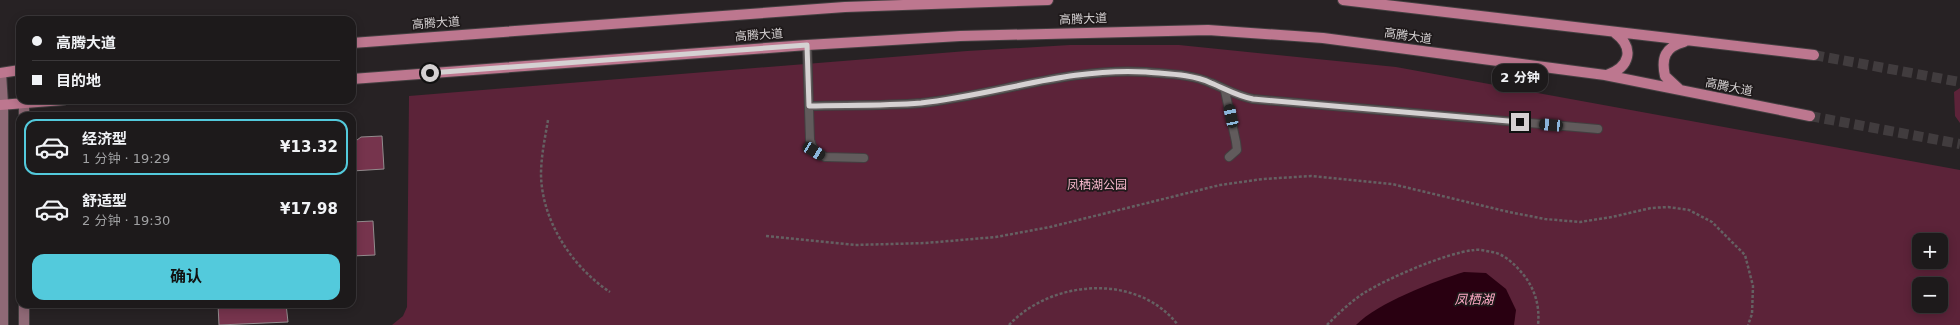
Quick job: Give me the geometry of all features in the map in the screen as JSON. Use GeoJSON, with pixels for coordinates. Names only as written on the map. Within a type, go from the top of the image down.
{"type":"FeatureCollection","features":[{"type":"Feature","properties":{"kind":"main road","name":"高腾大道"},"geometry":{"type":"LineString","coordinates":[[356,43],[845,7],[1048,0]]}},
{"type":"Feature","properties":{"kind":"main road"},"geometry":{"type":"LineString","coordinates":[[1343,0],[1615,33],[1814,55]]}},
{"type":"Feature","properties":{"kind":"main road","name":"高腾大道"},"geometry":{"type":"LineString","coordinates":[[356,79],[807,45],[968,36],[1208,30],[1323,38],[1605,75],[1810,116]]}},
{"type":"Feature","properties":{"kind":"main road"},"geometry":{"type":"LineString","coordinates":[[1605,75],[1618,71],[1624,64],[1627,55],[1627,46],[1615,33]]}},
{"type":"Feature","properties":{"kind":"main road"},"geometry":{"type":"LineString","coordinates":[[1681,90],[1670,82],[1665,76],[1664,60],[1668,51],[1674,45],[1688,41]]}},
{"type":"Feature","properties":{"kind":"main road"},"geometry":{"type":"LineString","coordinates":[[0,73],[16,71]]}},
{"type":"Feature","properties":{"kind":"main road"},"geometry":{"type":"LineString","coordinates":[[1,105],[16,102]]}},
{"type":"Feature","properties":{"kind":"street"},"geometry":{"type":"LineString","coordinates":[[0,73],[3,325]]}},
{"type":"Feature","properties":{"kind":"street"},"geometry":{"type":"LineString","coordinates":[[24,308],[24,325]]}},
{"type":"Feature","properties":{"kind":"lane"},"geometry":{"type":"LineString","coordinates":[[807,45],[810,140],[814,151],[825,157],[864,158]]}},
{"type":"Feature","properties":{"kind":"lane"},"geometry":{"type":"LineString","coordinates":[[809,106],[921,103],[1085,74],[1146,72],[1197,78],[1211,83],[1239,97],[1253,99],[1598,129]]}},
{"type":"Feature","properties":{"kind":"lane"},"geometry":{"type":"LineString","coordinates":[[1225,91],[1236,142],[1236,150],[1229,157]]}},
{"type":"Feature","properties":{"kind":"path"},"geometry":{"type":"LineString","coordinates":[[548,120],[541,176],[549,213],[565,246],[582,269],[593,281],[610,292]]}},
{"type":"Feature","properties":{"kind":"path"},"geometry":{"type":"LineString","coordinates":[[766,236],[855,245],[926,243],[996,237],[1050,227],[1220,185],[1263,179],[1311,176],[1392,184],[1509,212],[1545,219],[1573,221],[1612,217],[1651,208],[1668,206],[1689,210],[1712,222],[1745,255],[1753,286],[1752,314],[1748,325]]}},
{"type":"Feature","properties":{"kind":"path"},"geometry":{"type":"LineString","coordinates":[[1327,325],[1364,293],[1440,258],[1474,250],[1494,252],[1514,263],[1527,279],[1536,296],[1539,317],[1538,325]]}},
{"type":"Feature","properties":{"kind":"path"},"geometry":{"type":"LineString","coordinates":[[1010,325],[1017,316],[1036,304],[1057,294],[1079,289],[1104,288],[1135,295],[1160,306],[1178,325]]}},
{"type":"Feature","properties":{"kind":"green space","name":"凤栖湖公园"},"geometry":{"type":"Polygon","coordinates":[[[1070,45],[1179,45],[1396,67],[1960,170],[1960,325],[392,325],[403,316],[407,307],[409,96],[967,51],[1070,45]]]}},
{"type":"Feature","properties":{"kind":"green space"},"geometry":{"type":"Polygon","coordinates":[[[1960,88],[1960,123],[1955,116],[1954,92],[1960,88]]]}},
{"type":"Feature","properties":{"kind":"water","name":"凤栖湖"},"geometry":{"type":"Polygon","coordinates":[[[1464,272],[1486,273],[1506,289],[1516,310],[1514,325],[1356,325],[1365,317],[1392,301],[1423,287],[1464,272]]]}},
{"type":"Feature","properties":{"kind":"building"},"geometry":{"type":"Polygon","coordinates":[[[382,136],[384,169],[356,171],[356,140],[361,137],[382,136]]]}},
{"type":"Feature","properties":{"kind":"building"},"geometry":{"type":"Polygon","coordinates":[[[373,221],[375,255],[356,256],[356,222],[373,221]]]}},
{"type":"Feature","properties":{"kind":"building"},"geometry":{"type":"Polygon","coordinates":[[[218,308],[286,308],[288,322],[219,325],[218,308]]]}},
{"type":"Feature","properties":{"kind":"tunnel"},"geometry":{"type":"LineString","coordinates":[[1814,55],[1960,82]]}},
{"type":"Feature","properties":{"kind":"tunnel"},"geometry":{"type":"LineString","coordinates":[[1810,116],[1960,144]]}},
{"type":"Feature","properties":{"kind":"route"},"geometry":{"type":"LineString","coordinates":[[430,73],[807,45],[809,106],[921,103],[1085,74],[1146,72],[1197,78],[1211,83],[1239,97],[1253,99],[1520,122]]}}]}
